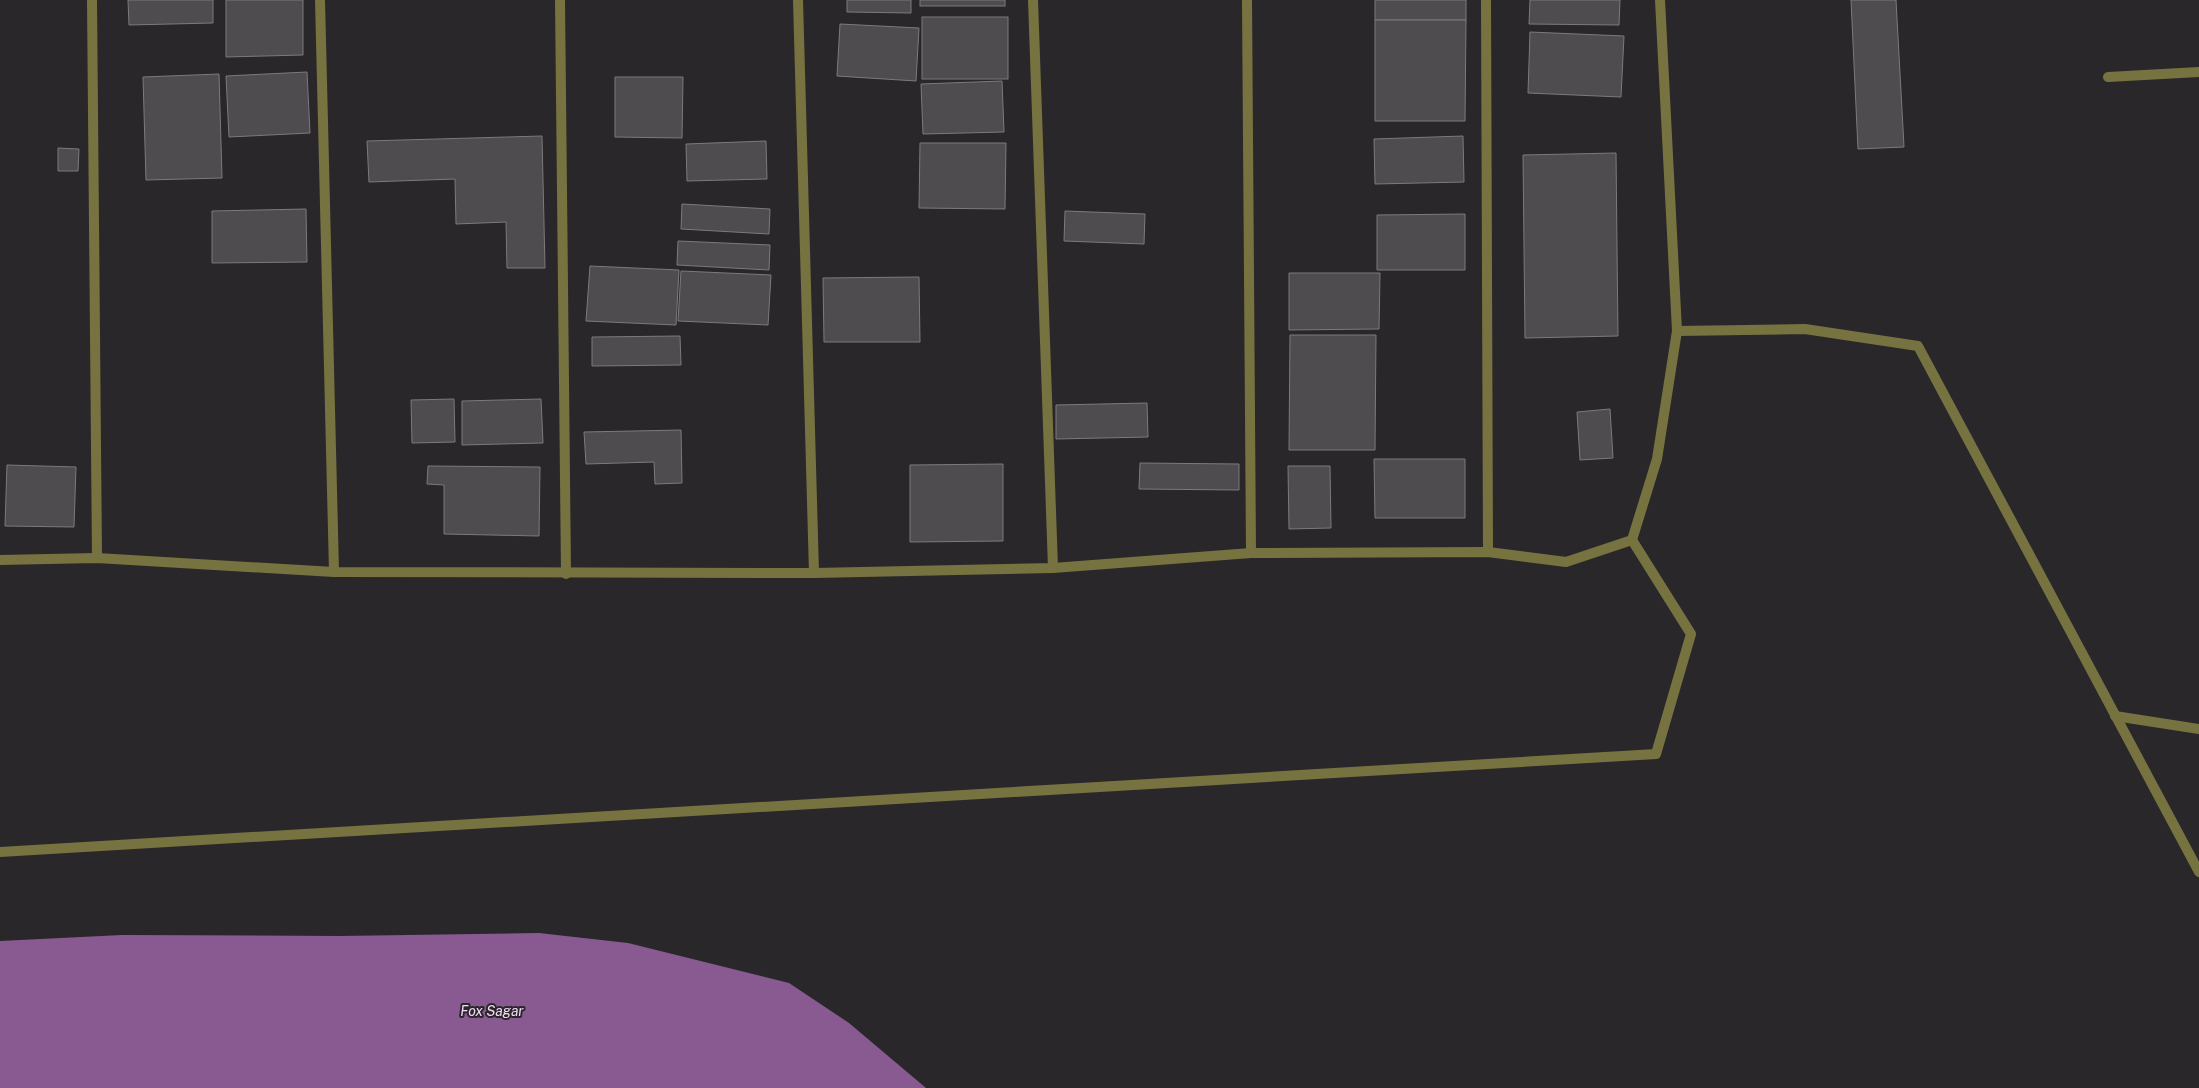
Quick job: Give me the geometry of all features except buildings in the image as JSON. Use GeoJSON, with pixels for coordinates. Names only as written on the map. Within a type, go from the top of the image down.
{"type":"FeatureCollection","features":[{"type":"Feature","properties":{"kind":"street"},"geometry":{"type":"LineString","coordinates":[[92,0],[97,558]]}},
{"type":"Feature","properties":{"kind":"street"},"geometry":{"type":"LineString","coordinates":[[320,0],[334,572]]}},
{"type":"Feature","properties":{"kind":"street"},"geometry":{"type":"LineString","coordinates":[[560,0],[566,574]]}},
{"type":"Feature","properties":{"kind":"street"},"geometry":{"type":"LineString","coordinates":[[798,0],[814,573]]}},
{"type":"Feature","properties":{"kind":"street"},"geometry":{"type":"LineString","coordinates":[[1033,0],[1053,568]]}},
{"type":"Feature","properties":{"kind":"street"},"geometry":{"type":"LineString","coordinates":[[1247,0],[1251,554]]}},
{"type":"Feature","properties":{"kind":"street"},"geometry":{"type":"LineString","coordinates":[[1486,0],[1488,552]]}},
{"type":"Feature","properties":{"kind":"street"},"geometry":{"type":"LineString","coordinates":[[0,852],[1656,754],[1691,634],[1632,540],[1656,459],[1677,331],[1660,0]]}},
{"type":"Feature","properties":{"kind":"street"},"geometry":{"type":"LineString","coordinates":[[2108,77],[2199,72]]}},
{"type":"Feature","properties":{"kind":"street"},"geometry":{"type":"LineString","coordinates":[[1677,331],[1805,329],[1918,346],[2199,872]]}},
{"type":"Feature","properties":{"kind":"street"},"geometry":{"type":"LineString","coordinates":[[0,560],[97,558],[334,572],[566,574],[814,573],[1053,568],[1251,554],[1488,552],[1566,562],[1632,540]]}},
{"type":"Feature","properties":{"kind":"street"},"geometry":{"type":"LineString","coordinates":[[2115,716],[2199,729]]}},
{"type":"Feature","properties":{"kind":"water","name":"Fox Sagar"},"geometry":{"type":"Polygon","coordinates":[[[539,933],[628,943],[789,983],[849,1023],[926,1088],[0,1088],[0,941],[122,935],[340,936],[539,933]]]}}]}
